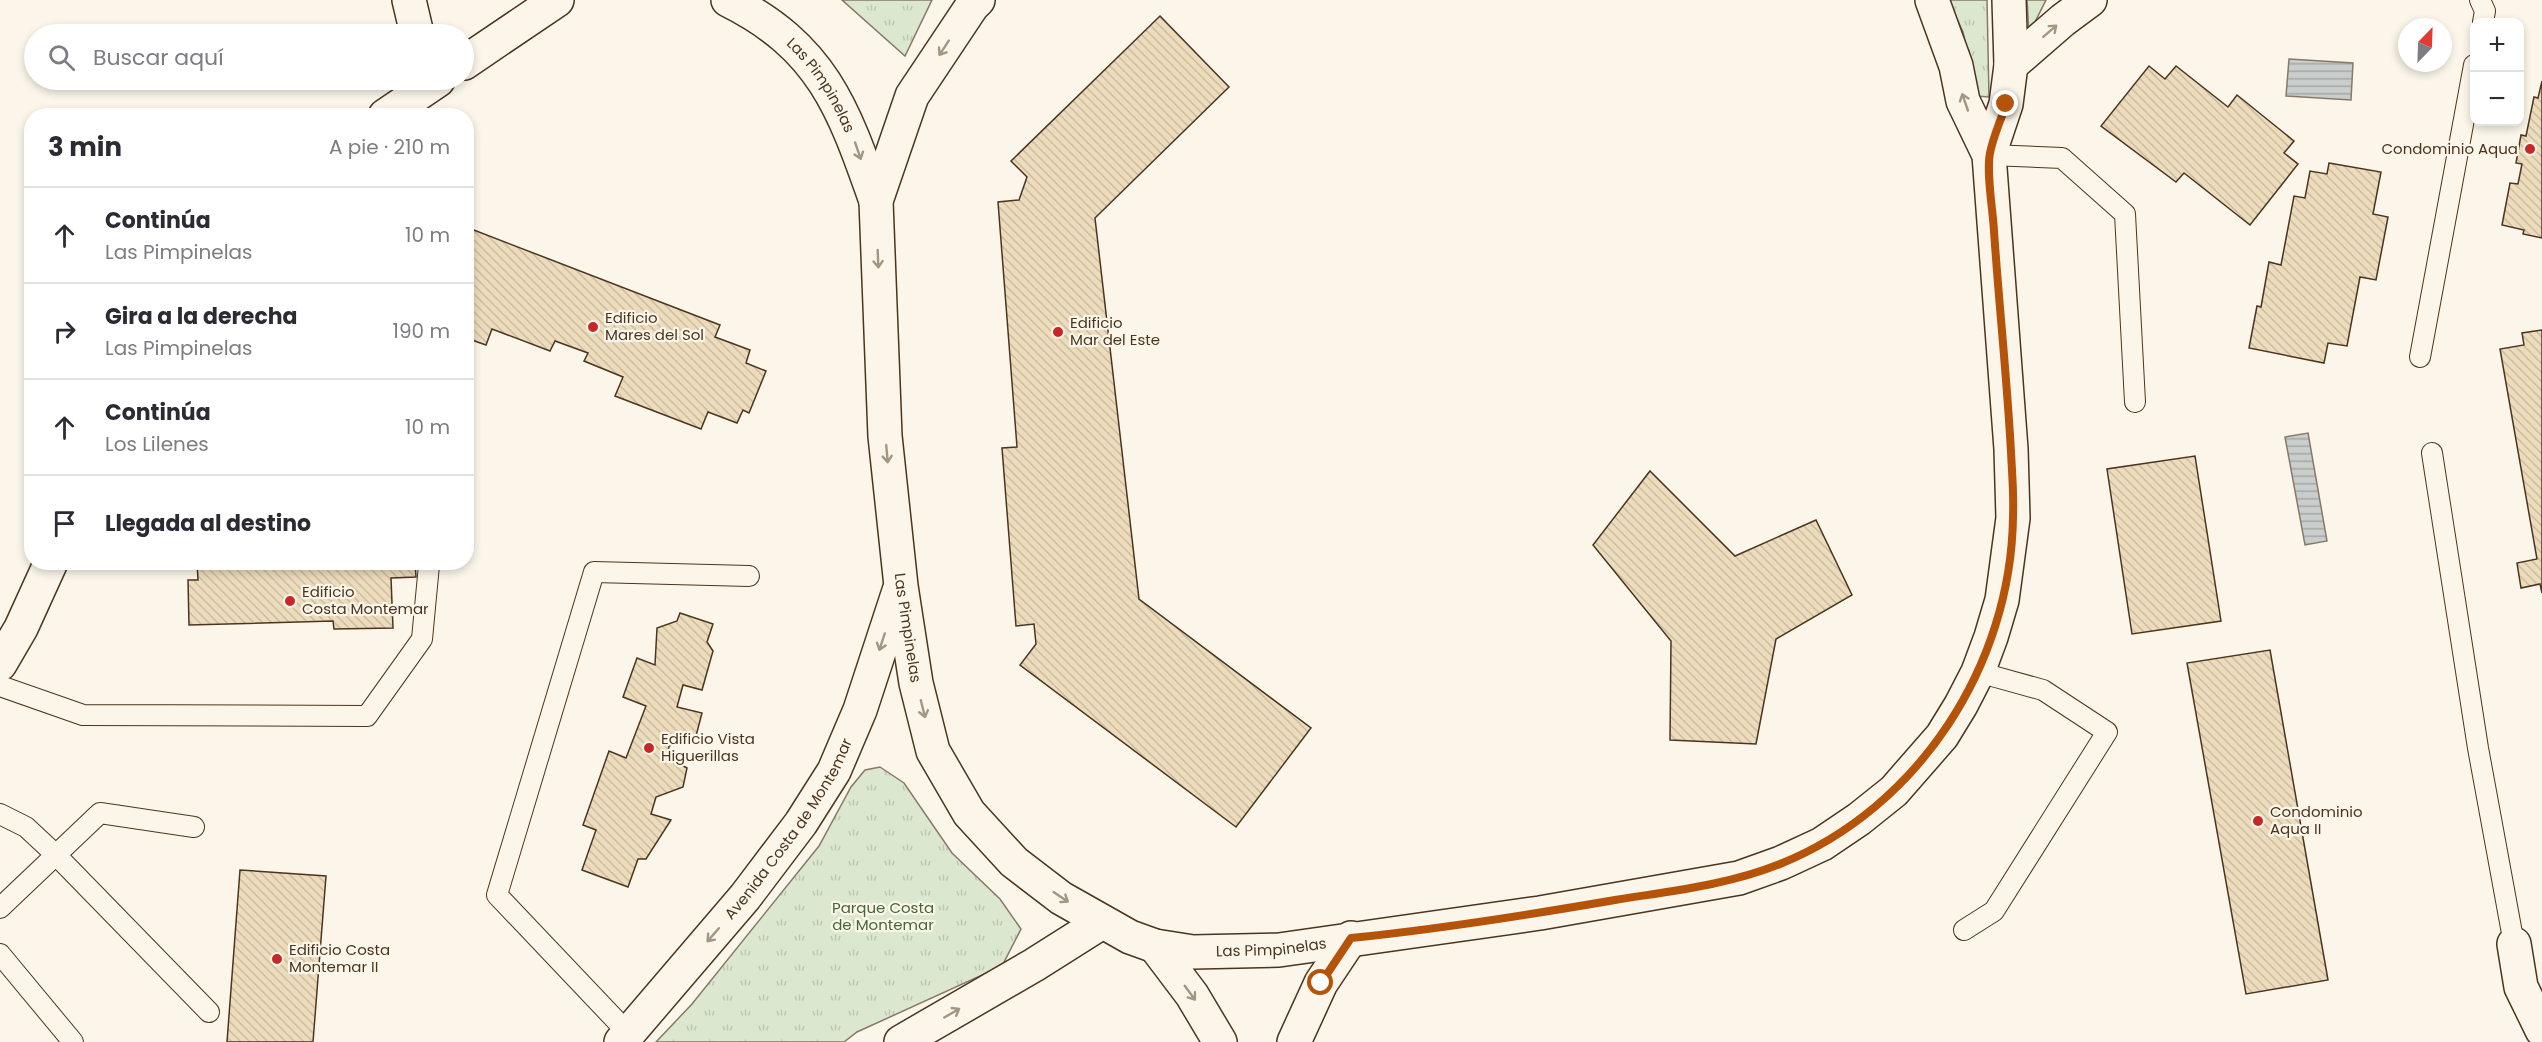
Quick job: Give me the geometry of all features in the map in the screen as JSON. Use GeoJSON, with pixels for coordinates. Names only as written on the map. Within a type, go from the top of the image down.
{"type":"FeatureCollection","features":[{"type":"Feature","properties":{"kind":"street"},"geometry":{"type":"LineString","coordinates":[[409,0],[415,24]]}},
{"type":"Feature","properties":{"kind":"street"},"geometry":{"type":"LineString","coordinates":[[474,56],[557,0]]}},
{"type":"Feature","properties":{"kind":"street","name":"Las Pimpinelas"},"geometry":{"type":"LineString","coordinates":[[728,0],[761,18],[811,61],[830,88],[851,130],[876,201],[885,436],[901,586],[916,682],[933,751],[969,813],[1014,862],[1061,898],[1130,937],[1155,946],[1193,952],[1278,950],[1540,913],[1739,878],[1781,863],[1831,838],[1859,819],[1894,791],[1942,736],[1978,672],[2001,600],[2013,518],[2011,449],[1989,155],[1963,101],[1956,66],[1932,0]]}},
{"type":"Feature","properties":{"kind":"street","name":"Las Pimpinelas"},"geometry":{"type":"LineString","coordinates":[[876,201],[912,96],[978,0]]}},
{"type":"Feature","properties":{"kind":"street"},"geometry":{"type":"LineString","coordinates":[[1989,155],[2006,104],[2011,65],[2009,0]]}},
{"type":"Feature","properties":{"kind":"street"},"geometry":{"type":"LineString","coordinates":[[2011,65],[2062,20],[2090,0]]}},
{"type":"Feature","properties":{"kind":"street"},"geometry":{"type":"LineString","coordinates":[[395,108],[418,90]]}},
{"type":"Feature","properties":{"kind":"street"},"geometry":{"type":"LineString","coordinates":[[0,664],[21,628],[47,570]]}},
{"type":"Feature","properties":{"kind":"street","name":"Avenida Costa de Montemar"},"geometry":{"type":"LineString","coordinates":[[625,1038],[746,897],[801,823],[834,771],[860,710],[901,586]]}},
{"type":"Feature","properties":{"kind":"street"},"geometry":{"type":"LineString","coordinates":[[901,1042],[1034,965],[1101,922]]}},
{"type":"Feature","properties":{"kind":"street","name":"Las Pimpinelas"},"geometry":{"type":"LineString","coordinates":[[1294,1042],[1321,983],[1351,938]]}},
{"type":"Feature","properties":{"kind":"street"},"geometry":{"type":"LineString","coordinates":[[2514,944],[2521,987],[2542,1029]]}},
{"type":"Feature","properties":{"kind":"street"},"geometry":{"type":"LineString","coordinates":[[1155,946],[1192,995],[1220,1042]]}},
{"type":"Feature","properties":{"kind":"lane"},"geometry":{"type":"LineString","coordinates":[[2480,0],[2485,11],[2483,18]]}},
{"type":"Feature","properties":{"kind":"lane"},"geometry":{"type":"LineString","coordinates":[[2420,357],[2474,72]]}},
{"type":"Feature","properties":{"kind":"lane"},"geometry":{"type":"LineString","coordinates":[[1989,155],[2062,158],[2125,214],[2135,402]]}},
{"type":"Feature","properties":{"kind":"lane"},"geometry":{"type":"LineString","coordinates":[[2432,453],[2478,748],[2514,944]]}},
{"type":"Feature","properties":{"kind":"lane"},"geometry":{"type":"LineString","coordinates":[[0,686],[83,716],[367,716],[422,639],[429,570]]}},
{"type":"Feature","properties":{"kind":"lane"},"geometry":{"type":"LineString","coordinates":[[625,1038],[496,895],[594,572],[748,576]]}},
{"type":"Feature","properties":{"kind":"lane"},"geometry":{"type":"LineString","coordinates":[[1964,930],[1994,911],[2108,732],[2043,690],[1978,672]]}},
{"type":"Feature","properties":{"kind":"lane"},"geometry":{"type":"LineString","coordinates":[[0,908],[100,813],[194,827]]}},
{"type":"Feature","properties":{"kind":"lane"},"geometry":{"type":"LineString","coordinates":[[0,814],[26,827],[55,854],[209,1012]]}},
{"type":"Feature","properties":{"kind":"lane"},"geometry":{"type":"LineString","coordinates":[[0,954],[72,1042]]}},
{"type":"Feature","properties":{"kind":"green space"},"geometry":{"type":"Polygon","coordinates":[[[842,0],[932,0],[905,56],[842,0]]]}},
{"type":"Feature","properties":{"kind":"green space"},"geometry":{"type":"Polygon","coordinates":[[[1948,0],[1987,0],[1989,97],[1976,96],[1963,32],[1948,0]]]}},
{"type":"Feature","properties":{"kind":"green space"},"geometry":{"type":"Polygon","coordinates":[[[2027,0],[2046,0],[2029,34],[2027,0]]]}},
{"type":"Feature","properties":{"kind":"green space","name":"Parque Costa de Montemar"},"geometry":{"type":"Polygon","coordinates":[[[880,767],[904,783],[952,853],[1000,899],[1021,929],[1002,966],[857,1032],[844,1042],[656,1042],[692,1004],[819,846],[851,787],[865,770],[880,767]]]}},
{"type":"Feature","properties":{"kind":"shaded area"},"geometry":{"type":"Polygon","coordinates":[[[2289,59],[2353,63],[2351,100],[2286,96],[2289,59]]]}},
{"type":"Feature","properties":{"kind":"shaded area"},"geometry":{"type":"Polygon","coordinates":[[[2308,433],[2327,541],[2305,545],[2285,437],[2308,433]]]}},
{"type":"Feature","properties":{"kind":"building","name":"Edificio Mar del Este"},"geometry":{"type":"Polygon","coordinates":[[[1160,16],[1229,87],[1095,218],[1139,599],[1311,728],[1236,827],[1020,665],[1036,644],[1034,624],[1016,626],[1002,448],[1017,447],[998,202],[1019,200],[1027,177],[1011,161],[1160,16]]]}},
{"type":"Feature","properties":{"kind":"building"},"geometry":{"type":"Polygon","coordinates":[[[2149,66],[2165,79],[2176,66],[2228,107],[2237,95],[2294,141],[2284,153],[2298,164],[2250,225],[2184,173],[2176,182],[2101,126],[2149,66]]]}},
{"type":"Feature","properties":{"kind":"building","name":"Condominio Aqua"},"geometry":{"type":"Polygon","coordinates":[[[2542,81],[2542,238],[2523,234],[2524,230],[2502,225],[2510,183],[2518,184],[2522,164],[2516,163],[2521,135],[2526,136],[2534,97],[2538,98],[2542,81]]]}},
{"type":"Feature","properties":{"kind":"building"},"geometry":{"type":"Polygon","coordinates":[[[2329,163],[2381,172],[2373,214],[2388,217],[2376,280],[2360,277],[2347,346],[2328,343],[2324,363],[2249,348],[2257,306],[2261,307],[2269,262],[2281,265],[2294,196],[2305,198],[2310,171],[2327,174],[2329,163]]]}},
{"type":"Feature","properties":{"kind":"building","name":"Edificio Mares del Sol"},"geometry":{"type":"Polygon","coordinates":[[[474,230],[720,325],[715,337],[750,350],[746,363],[766,371],[749,413],[743,410],[737,423],[708,412],[701,429],[615,396],[623,377],[584,361],[588,353],[555,341],[550,351],[492,329],[486,345],[474,341],[474,230]]]}},
{"type":"Feature","properties":{"kind":"building"},"geometry":{"type":"Polygon","coordinates":[[[2542,330],[2542,593],[2540,584],[2521,588],[2517,563],[2537,559],[2500,349],[2524,345],[2522,333],[2542,330]]]}},
{"type":"Feature","properties":{"kind":"building"},"geometry":{"type":"Polygon","coordinates":[[[2195,456],[2221,621],[2132,634],[2107,469],[2195,456]]]}},
{"type":"Feature","properties":{"kind":"building"},"geometry":{"type":"Polygon","coordinates":[[[1650,471],[1735,556],[1816,520],[1852,595],[1776,639],[1756,744],[1670,740],[1671,641],[1593,545],[1650,471]]]}},
{"type":"Feature","properties":{"kind":"building","name":"Edificio Costa Montemar"},"geometry":{"type":"Polygon","coordinates":[[[197,570],[416,570],[416,577],[391,578],[393,628],[334,629],[333,621],[189,625],[188,580],[198,580],[197,570]]]}},
{"type":"Feature","properties":{"kind":"building","name":"Edificio Vista Higuerillas"},"geometry":{"type":"Polygon","coordinates":[[[680,613],[713,624],[707,642],[713,651],[702,690],[683,685],[677,707],[702,713],[696,736],[669,746],[668,758],[687,768],[683,787],[656,797],[651,814],[671,820],[646,859],[638,859],[628,887],[582,870],[596,830],[583,825],[609,751],[626,758],[646,706],[623,697],[637,658],[655,665],[657,628],[677,621],[680,613]]]}},
{"type":"Feature","properties":{"kind":"building","name":"Condominio Aqua II"},"geometry":{"type":"Polygon","coordinates":[[[2270,650],[2328,980],[2246,994],[2187,663],[2270,650]]]}},
{"type":"Feature","properties":{"kind":"building","name":"Edificio Costa Montemar II"},"geometry":{"type":"Polygon","coordinates":[[[240,870],[326,876],[313,1042],[227,1042],[240,870]]]}},
{"type":"Feature","properties":{"kind":"place","name":"Condominio Aqua"},"geometry":{"type":"Point","coordinates":[2530,149]}},
{"type":"Feature","properties":{"kind":"place","name":"Edificio Mares del Sol"},"geometry":{"type":"Point","coordinates":[593,327]}},
{"type":"Feature","properties":{"kind":"place","name":"Edificio Mar del Este"},"geometry":{"type":"Point","coordinates":[1058,332]}},
{"type":"Feature","properties":{"kind":"place","name":"Edificio Costa Montemar"},"geometry":{"type":"Point","coordinates":[290,601]}},
{"type":"Feature","properties":{"kind":"place","name":"Edificio Vista Higuerillas"},"geometry":{"type":"Point","coordinates":[649,748]}},
{"type":"Feature","properties":{"kind":"place","name":"Condominio Aqua II"},"geometry":{"type":"Point","coordinates":[2258,821]}},
{"type":"Feature","properties":{"kind":"place","name":"Edificio Costa Montemar II"},"geometry":{"type":"Point","coordinates":[277,959]}},
{"type":"Feature","properties":{"kind":"route"},"geometry":{"type":"LineString","coordinates":[[1321,983],[1351,938],[1540,913],[1695,887],[1739,878],[1781,863],[1822,844],[1859,819],[1894,791],[1942,736],[1978,672],[1991,637],[2009,559],[2013,518],[2011,449],[1989,155],[2006,104]]}}]}
